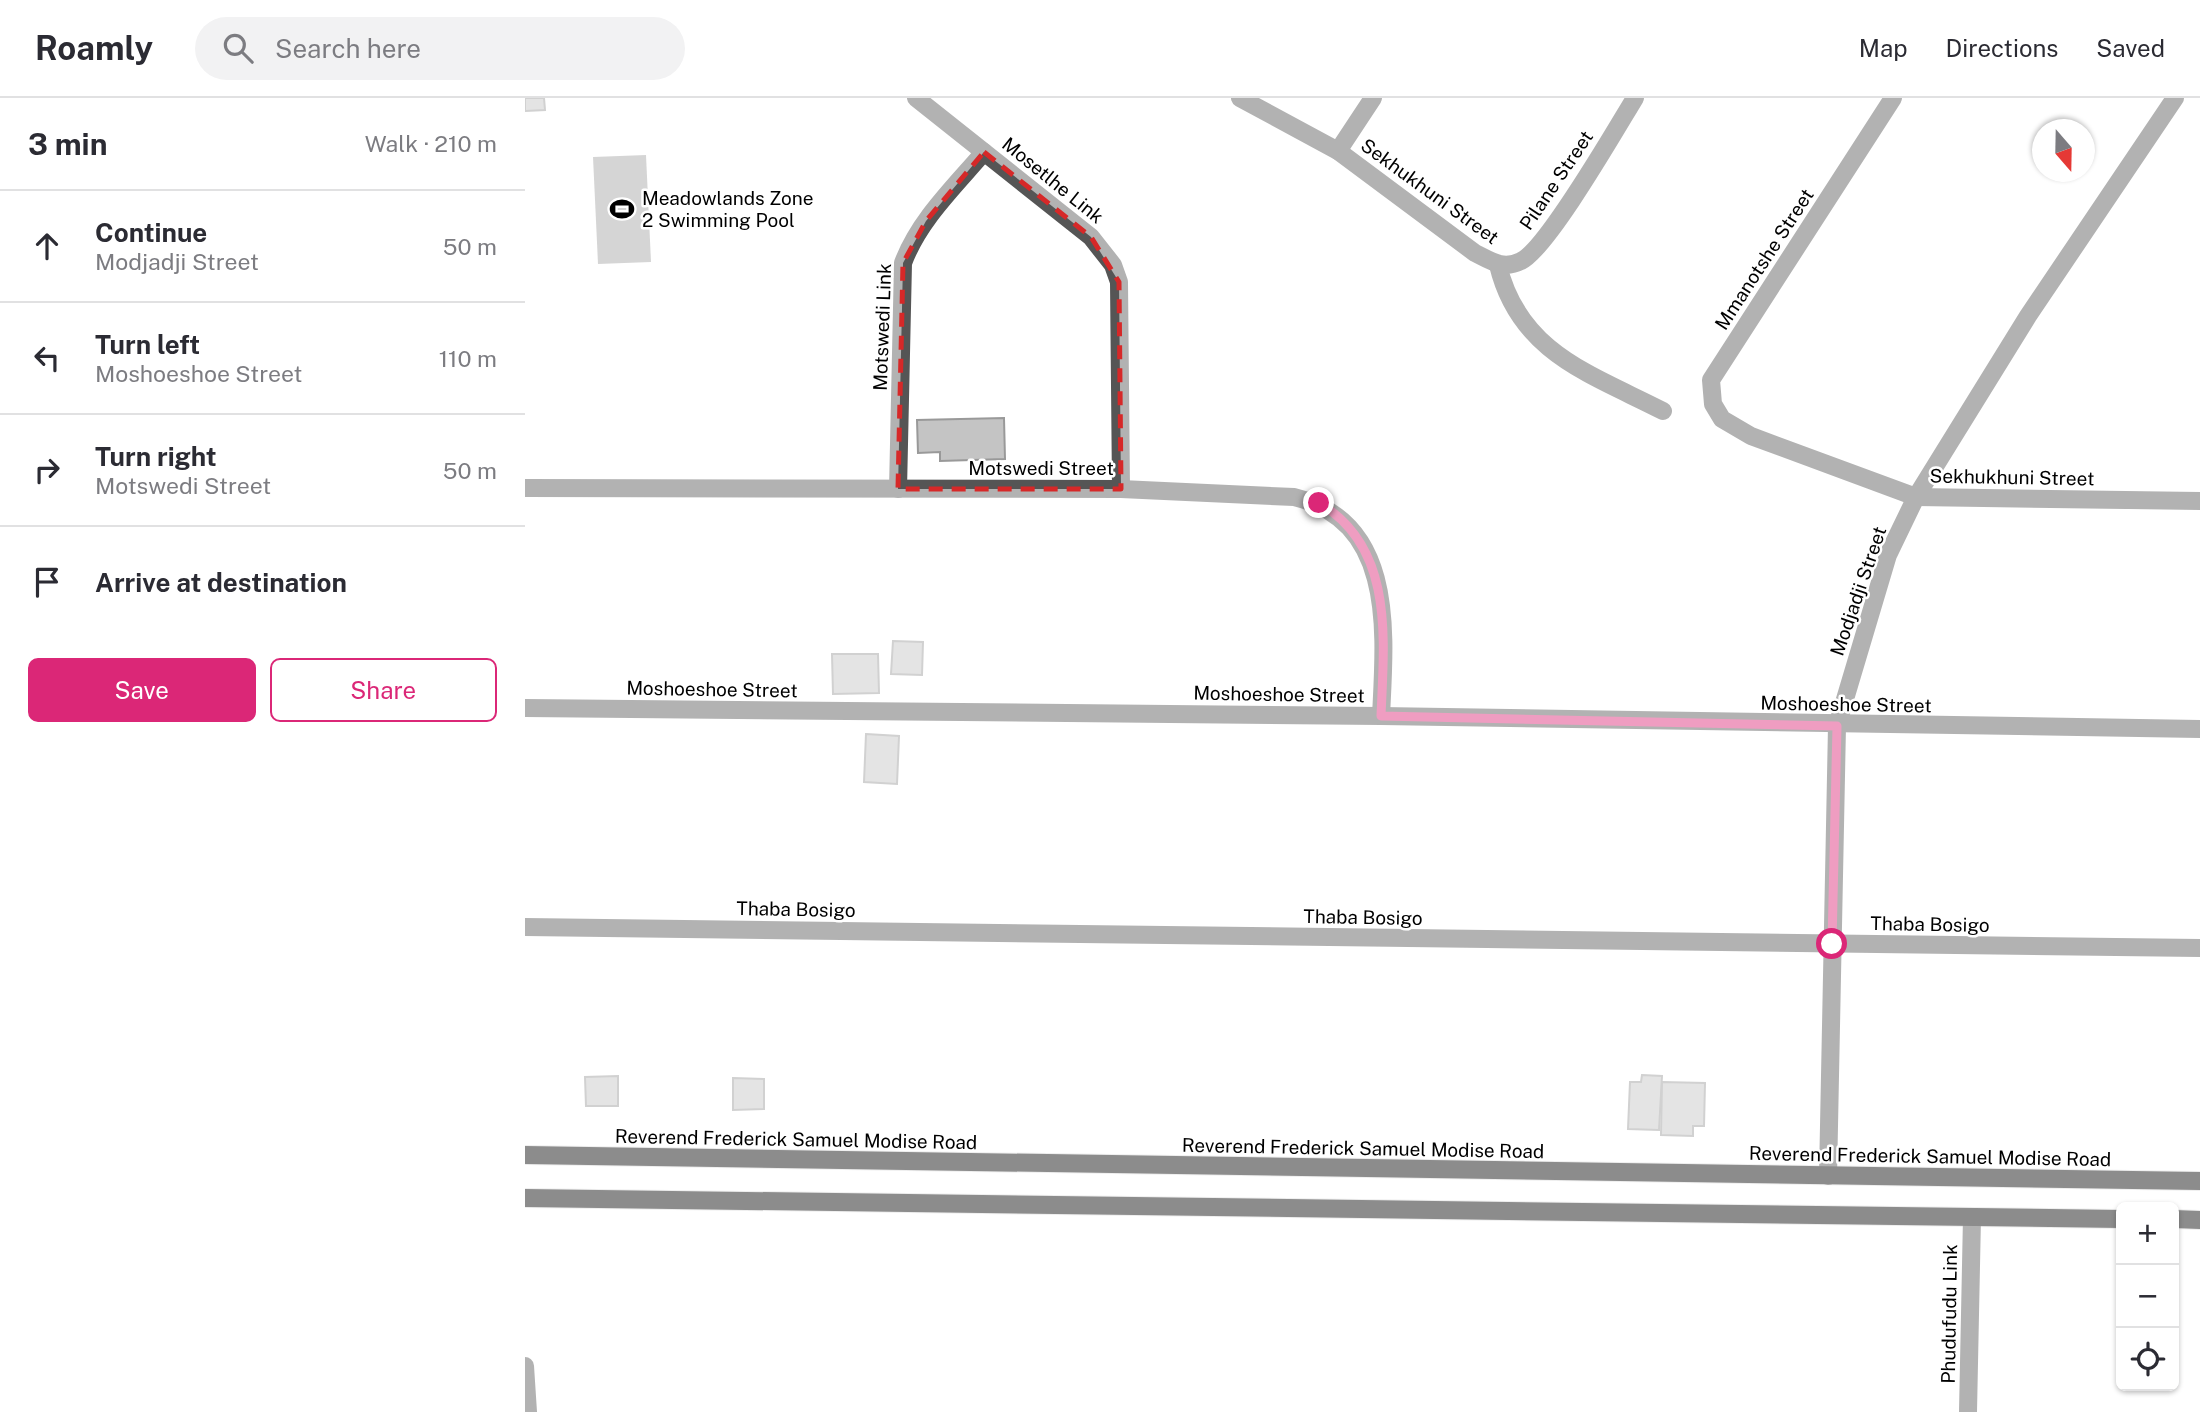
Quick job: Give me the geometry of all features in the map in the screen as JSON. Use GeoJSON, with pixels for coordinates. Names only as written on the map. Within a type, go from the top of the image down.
{"type":"FeatureCollection","features":[{"type":"Feature","properties":{"kind":"main road","name":"Reverend Frederick Samuel Modise Road"},"geometry":{"type":"LineString","coordinates":[[525,1155],[2200,1181]]}},
{"type":"Feature","properties":{"kind":"main road"},"geometry":{"type":"LineString","coordinates":[[525,1198],[2116,1219]]}},
{"type":"Feature","properties":{"kind":"main road"},"geometry":{"type":"LineString","coordinates":[[2179,1219],[2200,1220]]}},
{"type":"Feature","properties":{"kind":"street","name":"Mosetlhe Link"},"geometry":{"type":"LineString","coordinates":[[916,98],[1070,218],[1104,251],[1113,265],[1119,282],[1121,489]]}},
{"type":"Feature","properties":{"kind":"street","name":"Sekhukhuni Street"},"geometry":{"type":"LineString","coordinates":[[1240,98],[1338,150],[1475,253],[1498,265]]}},
{"type":"Feature","properties":{"kind":"street"},"geometry":{"type":"LineString","coordinates":[[1338,150],[1373,98]]}},
{"type":"Feature","properties":{"kind":"street","name":"Pilane Street"},"geometry":{"type":"LineString","coordinates":[[1498,265],[1524,260],[1546,238],[1636,98]]}},
{"type":"Feature","properties":{"kind":"street","name":"Mmanotshe Street"},"geometry":{"type":"LineString","coordinates":[[1751,436],[1722,419],[1713,404],[1711,380],[1893,98]]}},
{"type":"Feature","properties":{"kind":"street","name":"Modjadji Street"},"geometry":{"type":"LineString","coordinates":[[1828,1176],[1837,726],[1888,555],[1916,497],[2028,316],[2175,98]]}},
{"type":"Feature","properties":{"kind":"street","name":"Motswedi Link"},"geometry":{"type":"LineString","coordinates":[[898,489],[903,263],[910,244],[926,221],[984,152]]}},
{"type":"Feature","properties":{"kind":"street"},"geometry":{"type":"LineString","coordinates":[[1498,265],[1504,292],[1520,318],[1553,355],[1663,411]]}},
{"type":"Feature","properties":{"kind":"street","name":"Sekhukhuni Street"},"geometry":{"type":"LineString","coordinates":[[1751,436],[1916,497],[2200,501]]}},
{"type":"Feature","properties":{"kind":"street","name":"Motswedi Street"},"geometry":{"type":"LineString","coordinates":[[525,488],[1121,489],[1294,496],[1319,503],[1337,513],[1354,530],[1367,556],[1385,625],[1381,716]]}},
{"type":"Feature","properties":{"kind":"street","name":"Moshoeshoe Street"},"geometry":{"type":"LineString","coordinates":[[525,708],[1381,716],[1837,726],[2200,729]]}},
{"type":"Feature","properties":{"kind":"street","name":"Thaba Bosigo"},"geometry":{"type":"LineString","coordinates":[[525,927],[2200,948]]}},
{"type":"Feature","properties":{"kind":"street","name":"Phudufudu Link"},"geometry":{"type":"LineString","coordinates":[[1968,1412],[1972,1217]]}},
{"type":"Feature","properties":{"kind":"street"},"geometry":{"type":"LineString","coordinates":[[525,1366],[528,1412]]}},
{"type":"Feature","properties":{"kind":"highlighted area"},"geometry":{"type":"Polygon","coordinates":[[[984,152],[1091,237],[1119,282],[1121,489],[898,489],[903,263],[926,221],[984,152]]]}},
{"type":"Feature","properties":{"kind":"shaded area","name":"Meadowlands Zone 2 Swimming Pool"},"geometry":{"type":"Polygon","coordinates":[[[646,155],[651,262],[598,264],[593,157],[646,155]]]}},
{"type":"Feature","properties":{"kind":"building"},"geometry":{"type":"Polygon","coordinates":[[[525,98],[544,98],[545,110],[525,111],[525,98]]]}},
{"type":"Feature","properties":{"kind":"building"},"geometry":{"type":"Polygon","coordinates":[[[1004,418],[1005,459],[940,461],[940,452],[918,453],[917,420],[1004,418]]]}},
{"type":"Feature","properties":{"kind":"building"},"geometry":{"type":"Polygon","coordinates":[[[893,641],[923,642],[922,675],[891,674],[893,641]]]}},
{"type":"Feature","properties":{"kind":"building"},"geometry":{"type":"Polygon","coordinates":[[[832,654],[878,654],[879,693],[833,694],[832,654]]]}},
{"type":"Feature","properties":{"kind":"building"},"geometry":{"type":"Polygon","coordinates":[[[866,734],[899,736],[897,784],[864,782],[866,734]]]}},
{"type":"Feature","properties":{"kind":"building"},"geometry":{"type":"Polygon","coordinates":[[[1642,1075],[1662,1076],[1659,1130],[1628,1129],[1630,1082],[1641,1082],[1642,1075]]]}},
{"type":"Feature","properties":{"kind":"building"},"geometry":{"type":"Polygon","coordinates":[[[618,1076],[618,1106],[586,1106],[585,1077],[618,1076]]]}},
{"type":"Feature","properties":{"kind":"building"},"geometry":{"type":"Polygon","coordinates":[[[733,1078],[764,1079],[764,1109],[733,1110],[733,1078]]]}},
{"type":"Feature","properties":{"kind":"building"},"geometry":{"type":"Polygon","coordinates":[[[1662,1082],[1705,1083],[1704,1126],[1693,1126],[1693,1136],[1661,1135],[1662,1082]]]}},
{"type":"Feature","properties":{"kind":"place","name":"Meadowlands Zone 2 Swimming Pool"},"geometry":{"type":"Point","coordinates":[622,209]}},
{"type":"Feature","properties":{"kind":"route"},"geometry":{"type":"LineString","coordinates":[[1319,503],[1337,513],[1354,530],[1367,556],[1380,598],[1385,625],[1381,716],[1837,726],[1832,944]]}}]}
